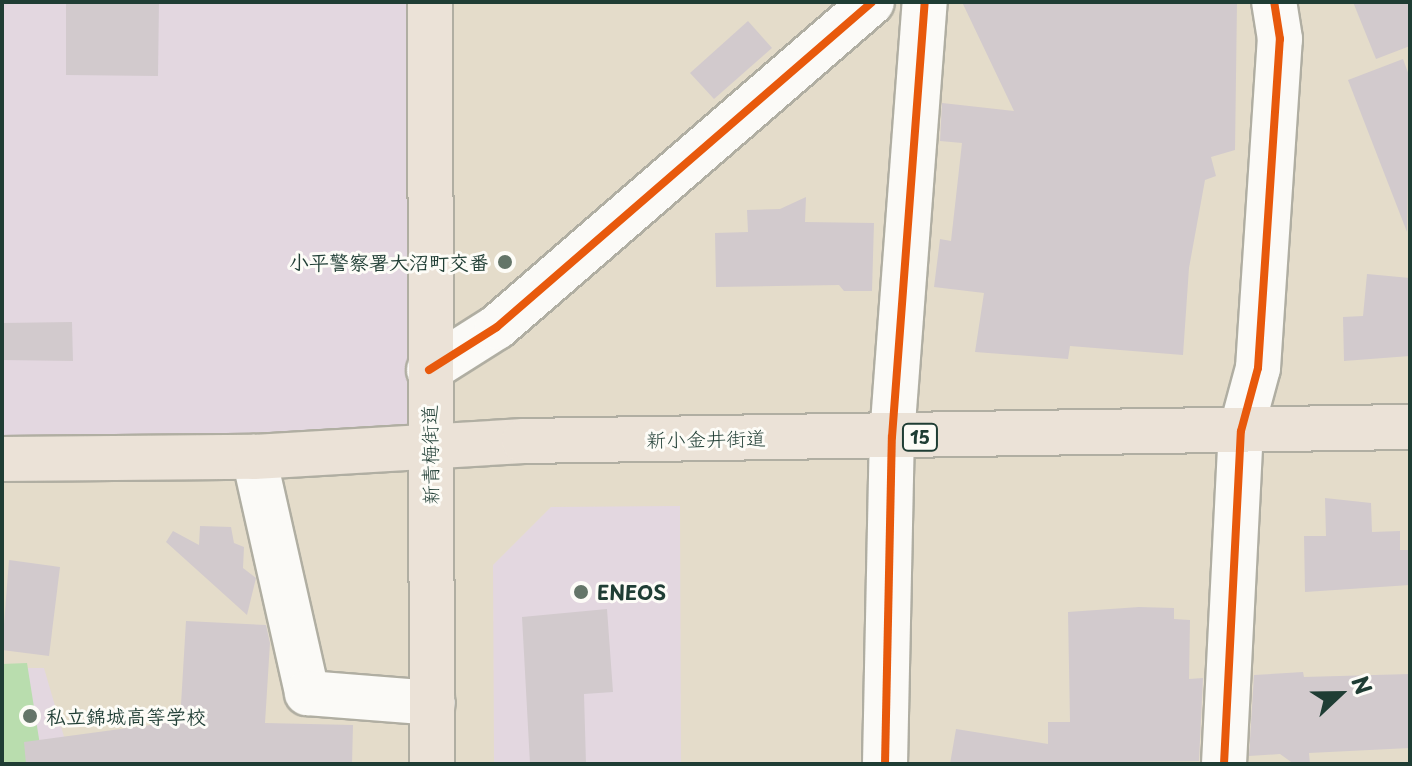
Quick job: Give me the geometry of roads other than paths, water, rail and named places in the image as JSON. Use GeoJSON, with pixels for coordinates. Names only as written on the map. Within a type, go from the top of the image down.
{"type":"FeatureCollection","features":[{"type":"Feature","properties":{"kind":"main road","name":"新青梅街道"},"geometry":{"type":"LineString","coordinates":[[430,2],[432,764]]}},
{"type":"Feature","properties":{"kind":"main road","name":"新小金井街道"},"geometry":{"type":"LineString","coordinates":[[2,459],[254,457],[430,447],[1410,427]]}},
{"type":"Feature","properties":{"kind":"street"},"geometry":{"type":"LineString","coordinates":[[429,370],[497,327],[872,2]]}},
{"type":"Feature","properties":{"kind":"street"},"geometry":{"type":"LineString","coordinates":[[885,764],[892,437],[925,2]]}},
{"type":"Feature","properties":{"kind":"street"},"geometry":{"type":"LineString","coordinates":[[1224,764],[1241,431],[1258,368],[1280,39],[1274,2]]}},
{"type":"Feature","properties":{"kind":"street"},"geometry":{"type":"LineString","coordinates":[[254,457],[307,693],[433,703]]}},
{"type":"Feature","properties":{"kind":"place","name":"小平警察署大沼町交番"},"geometry":{"type":"Point","coordinates":[505,262]}},
{"type":"Feature","properties":{"kind":"place","name":"ENEOS"},"geometry":{"type":"Point","coordinates":[581,592]}},
{"type":"Feature","properties":{"kind":"place","name":"私立錦城高等学校"},"geometry":{"type":"Point","coordinates":[30,716]}}]}
